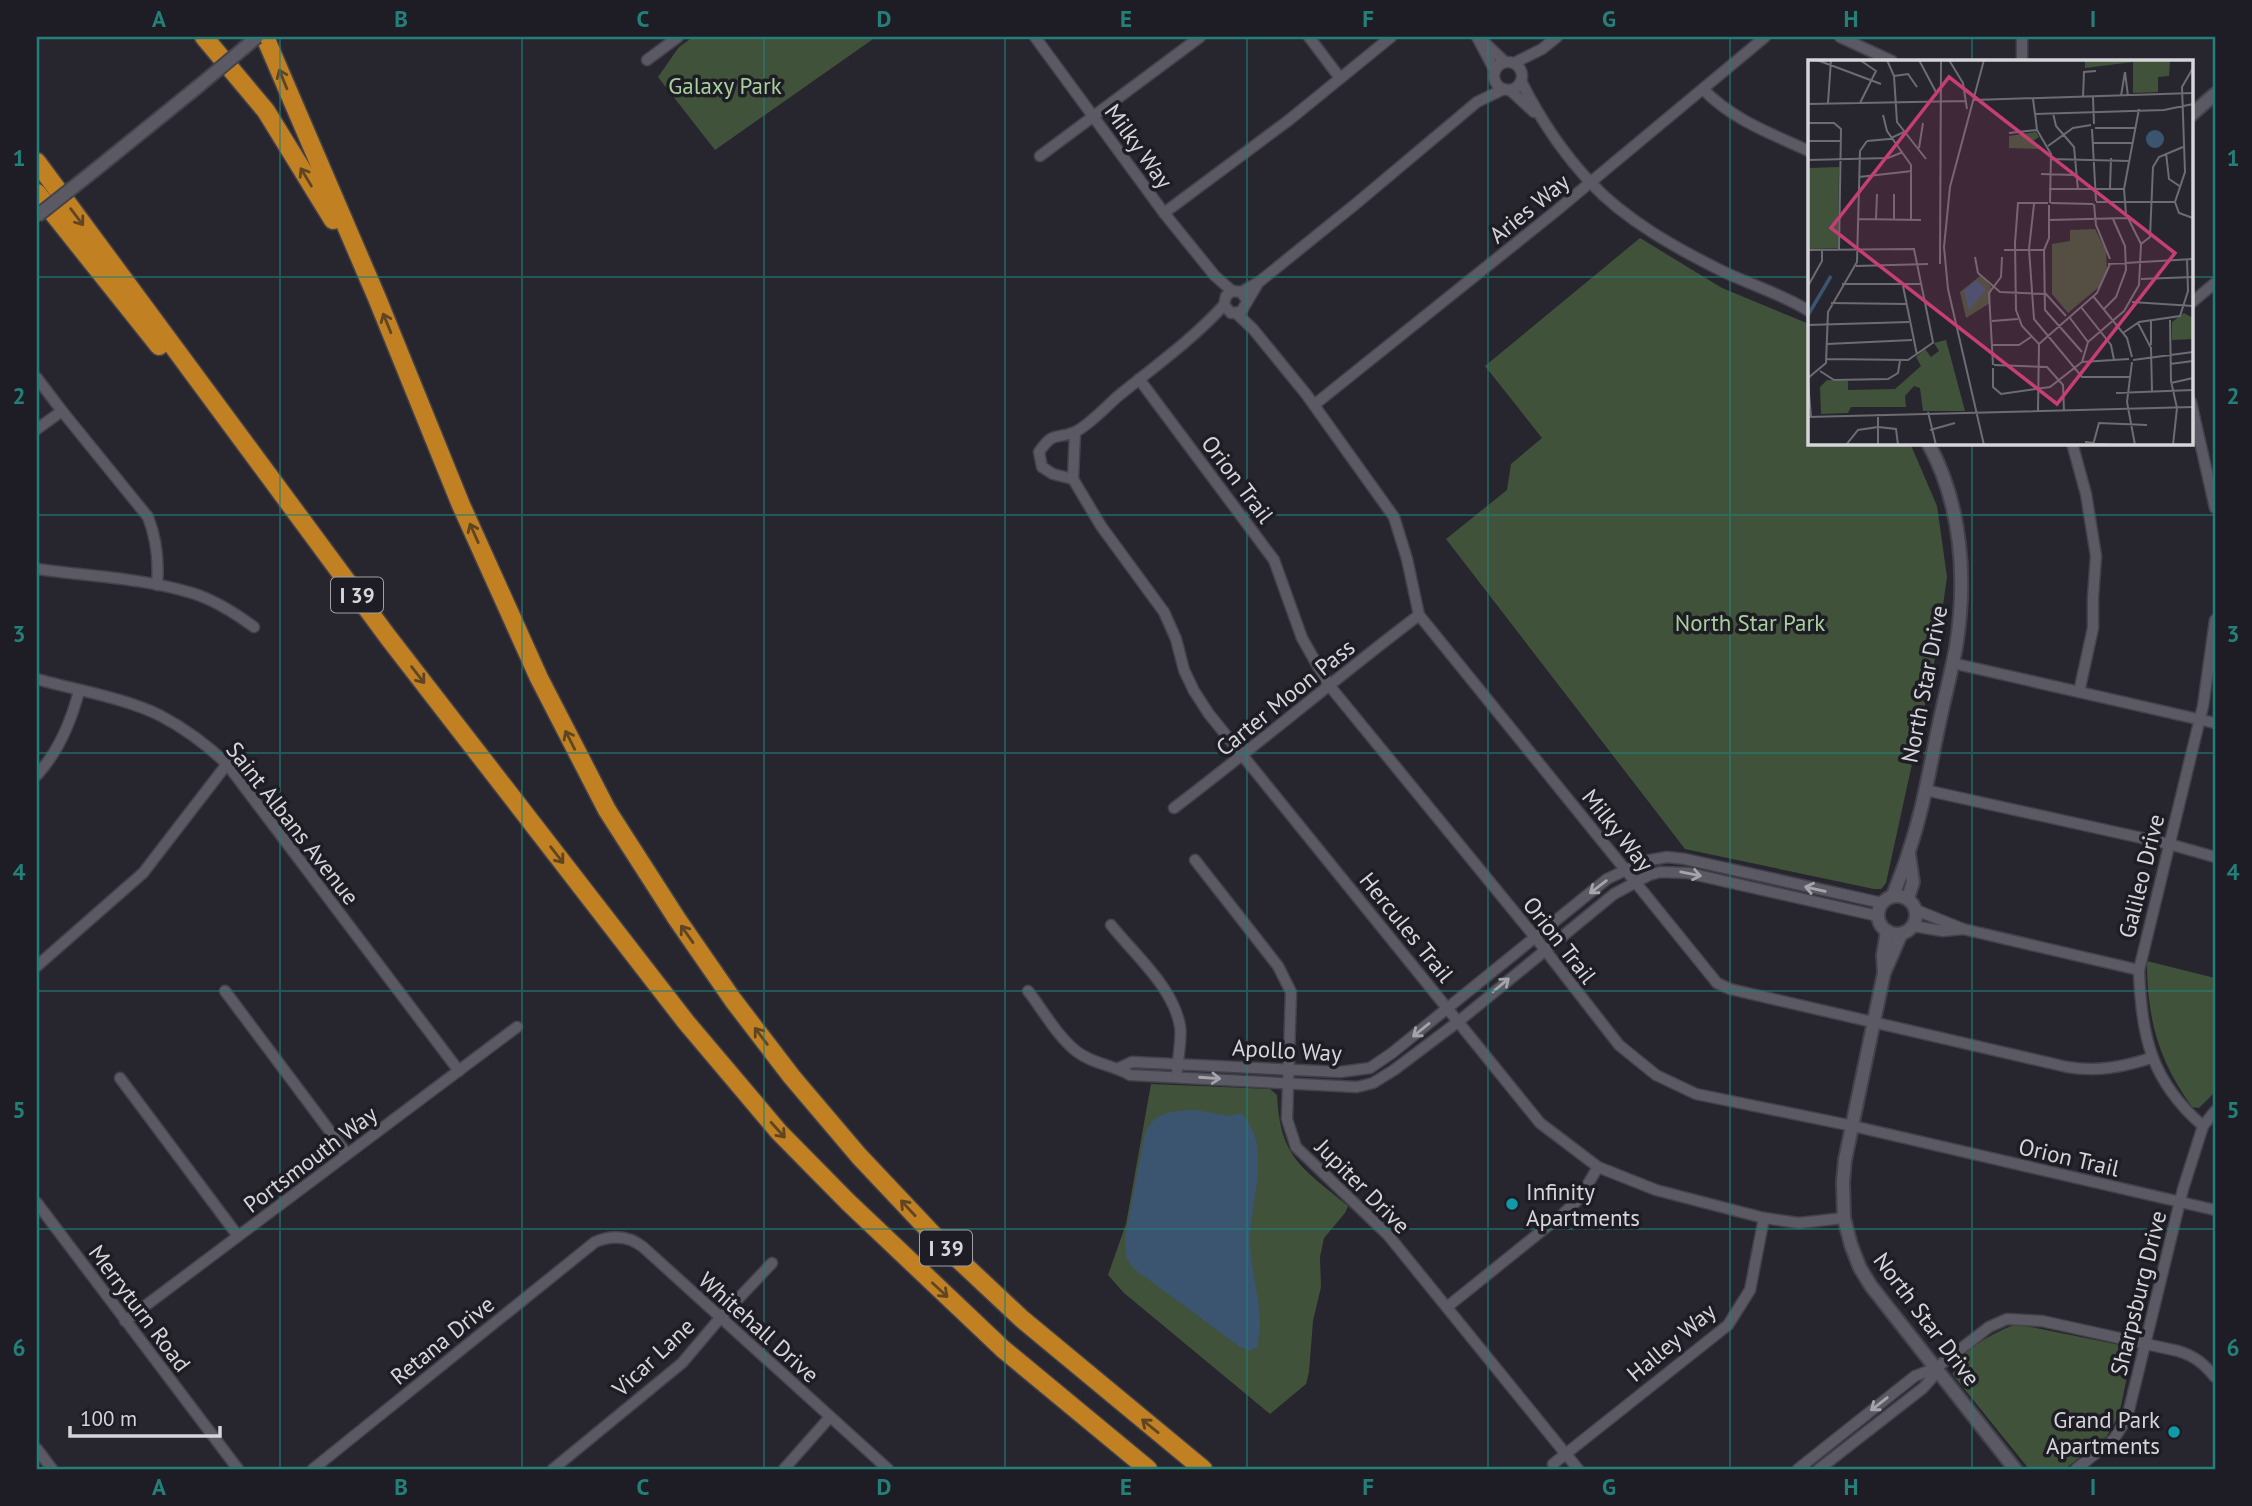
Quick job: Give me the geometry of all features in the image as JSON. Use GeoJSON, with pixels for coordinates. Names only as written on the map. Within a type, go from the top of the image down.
{"type":"FeatureCollection","features":[{"type":"Feature","properties":{"kind":"highway"},"geometry":{"type":"LineString","coordinates":[[204,37],[266,111],[367,277]]}},
{"type":"Feature","properties":{"kind":"highway","name":"I 39"},"geometry":{"type":"LineString","coordinates":[[265,37],[466,516],[539,678],[607,810],[637,857],[726,990],[801,1088],[859,1156],[942,1244],[1022,1319],[1203,1469]]}},
{"type":"Feature","properties":{"kind":"highway","name":"I 39"},"geometry":{"type":"LineString","coordinates":[[37,162],[388,637],[686,1022],[779,1132],[857,1211],[1003,1349],[1147,1469]]}},
{"type":"Feature","properties":{"kind":"highway"},"geometry":{"type":"LineString","coordinates":[[37,193],[388,637]]}},
{"type":"Feature","properties":{"kind":"street"},"geometry":{"type":"LineString","coordinates":[[37,216],[257,37]]}},
{"type":"Feature","properties":{"kind":"street"},"geometry":{"type":"LineString","coordinates":[[647,60],[678,37]]}},
{"type":"Feature","properties":{"kind":"street","name":"Milky Way"},"geometry":{"type":"LineString","coordinates":[[1035,37],[1164,213],[1314,405],[1394,517],[1407,559],[1419,615],[1709,976],[1723,987],[2084,1070],[2126,1066],[2151,1058]]}},
{"type":"Feature","properties":{"kind":"street"},"geometry":{"type":"LineString","coordinates":[[1040,156],[1200,37]]}},
{"type":"Feature","properties":{"kind":"street"},"geometry":{"type":"LineString","coordinates":[[1310,37],[1340,78]]}},
{"type":"Feature","properties":{"kind":"street"},"geometry":{"type":"LineString","coordinates":[[1164,213],[1289,120],[1391,37]]}},
{"type":"Feature","properties":{"kind":"street"},"geometry":{"type":"LineString","coordinates":[[1478,37],[1520,68],[1521,78],[1539,117]]}},
{"type":"Feature","properties":{"kind":"street"},"geometry":{"type":"LineString","coordinates":[[1478,37],[1497,85],[1539,117],[1590,182],[1625,213],[1722,270],[1808,310]]}},
{"type":"Feature","properties":{"kind":"street"},"geometry":{"type":"LineString","coordinates":[[1477,102],[1494,74],[1510,63],[1542,49],[1557,37]]}},
{"type":"Feature","properties":{"kind":"street","name":"Aries Way"},"geometry":{"type":"LineString","coordinates":[[1314,405],[1765,37]]}},
{"type":"Feature","properties":{"kind":"street"},"geometry":{"type":"LineString","coordinates":[[1840,37],[1890,60]]}},
{"type":"Feature","properties":{"kind":"street"},"geometry":{"type":"LineString","coordinates":[[2022,37],[2022,60]]}},
{"type":"Feature","properties":{"kind":"street"},"geometry":{"type":"LineString","coordinates":[[1075,432],[1073,479],[1053,474],[1042,467],[1039,452],[1054,435],[1075,432],[1477,102],[1517,87],[1542,49]]}},
{"type":"Feature","properties":{"kind":"street"},"geometry":{"type":"LineString","coordinates":[[1703,89],[1736,115],[1808,151]]}},
{"type":"Feature","properties":{"kind":"street"},"geometry":{"type":"LineString","coordinates":[[2192,114],[2215,94]]}},
{"type":"Feature","properties":{"kind":"street"},"geometry":{"type":"LineString","coordinates":[[2192,302],[2215,283]]}},
{"type":"Feature","properties":{"kind":"street"},"geometry":{"type":"LineString","coordinates":[[37,378],[148,517],[155,536],[159,566],[157,585]]}},
{"type":"Feature","properties":{"kind":"street","name":"Orion Trail"},"geometry":{"type":"LineString","coordinates":[[1139,379],[1274,560],[1302,638],[1328,684],[1535,937],[1619,1045],[1656,1075],[1696,1094],[1853,1126],[2215,1210]]}},
{"type":"Feature","properties":{"kind":"street"},"geometry":{"type":"LineString","coordinates":[[2192,406],[2215,508]]}},
{"type":"Feature","properties":{"kind":"street"},"geometry":{"type":"LineString","coordinates":[[37,429],[62,411]]}},
{"type":"Feature","properties":{"kind":"street","name":"North Star Drive"},"geometry":{"type":"LineString","coordinates":[[1884,905],[1909,852],[1925,790],[1952,663],[1961,601],[1959,543],[1950,496],[1928,444]]}},
{"type":"Feature","properties":{"kind":"street"},"geometry":{"type":"LineString","coordinates":[[2072,444],[2086,494],[2096,556],[2092,597],[2093,628],[2079,692]]}},
{"type":"Feature","properties":{"kind":"street","name":"Hercules Trail"},"geometry":{"type":"LineString","coordinates":[[1073,479],[1101,526],[1164,612],[1184,670],[1209,714],[1540,1123],[1598,1167],[1656,1190],[1799,1223],[1844,1218]]}},
{"type":"Feature","properties":{"kind":"street"},"geometry":{"type":"LineString","coordinates":[[37,569],[157,585],[193,593],[218,603],[254,627]]}},
{"type":"Feature","properties":{"kind":"street","name":"Carter Moon Pass"},"geometry":{"type":"LineString","coordinates":[[1174,808],[1243,756],[1328,684],[1419,615]]}},
{"type":"Feature","properties":{"kind":"street","name":"Galileo Drive"},"geometry":{"type":"LineString","coordinates":[[2203,1126],[2181,1106],[2151,1058],[2140,1013],[2139,970],[2199,719],[2215,620]]}},
{"type":"Feature","properties":{"kind":"street"},"geometry":{"type":"LineString","coordinates":[[1952,663],[2215,723]]}},
{"type":"Feature","properties":{"kind":"street","name":"Saint Albans Avenue"},"geometry":{"type":"LineString","coordinates":[[37,679],[120,701],[159,715],[192,734],[227,764],[458,1071]]}},
{"type":"Feature","properties":{"kind":"street"},"geometry":{"type":"LineString","coordinates":[[37,775],[64,734],[79,691]]}},
{"type":"Feature","properties":{"kind":"street"},"geometry":{"type":"LineString","coordinates":[[37,966],[143,873],[227,764]]}},
{"type":"Feature","properties":{"kind":"street"},"geometry":{"type":"LineString","coordinates":[[1925,790],[2169,844],[2215,857]]}},
{"type":"Feature","properties":{"kind":"street","name":"North Star Drive"},"geometry":{"type":"LineString","coordinates":[[1908,898],[1913,881],[1909,852]]}},
{"type":"Feature","properties":{"kind":"street","name":"Apollo Way"},"geometry":{"type":"LineString","coordinates":[[1119,1068],[1132,1062],[1351,1072],[1370,1068],[1449,1008],[1597,887],[1645,861],[1685,859],[1884,905]]}},
{"type":"Feature","properties":{"kind":"street","name":"Jupiter Drive"},"geometry":{"type":"LineString","coordinates":[[1195,860],[1278,966],[1291,992],[1286,1119],[1296,1147],[1317,1170],[1375,1220],[1578,1469]]}},
{"type":"Feature","properties":{"kind":"street","name":"Apollo Way"},"geometry":{"type":"LineString","coordinates":[[1028,991],[1076,1051],[1130,1075],[1348,1087],[1373,1083],[1394,1070],[1459,1021],[1607,899],[1634,882],[1660,872],[1688,873],[1884,905]]}},
{"type":"Feature","properties":{"kind":"street"},"geometry":{"type":"LineString","coordinates":[[1963,929],[1916,910],[1908,898],[1884,905],[1879,922],[1887,931],[1901,934],[1913,926],[1943,931],[1963,929],[2139,970]]}},
{"type":"Feature","properties":{"kind":"street"},"geometry":{"type":"LineString","coordinates":[[1913,926],[1916,910]]}},
{"type":"Feature","properties":{"kind":"street"},"geometry":{"type":"LineString","coordinates":[[1111,925],[1158,981],[1172,1004],[1180,1027],[1177,1076]]}},
{"type":"Feature","properties":{"kind":"street","name":"North Star Drive"},"geometry":{"type":"LineString","coordinates":[[1884,973],[1883,955],[1887,931]]}},
{"type":"Feature","properties":{"kind":"street","name":"North Star Drive"},"geometry":{"type":"LineString","coordinates":[[1901,934],[1884,973],[1845,1160],[1842,1199],[1844,1218],[1860,1268],[1871,1286],[2015,1469]]}},
{"type":"Feature","properties":{"kind":"street"},"geometry":{"type":"LineString","coordinates":[[225,991],[347,1154]]}},
{"type":"Feature","properties":{"kind":"street","name":"Portsmouth Way"},"geometry":{"type":"LineString","coordinates":[[125,1321],[517,1027]]}},
{"type":"Feature","properties":{"kind":"street"},"geometry":{"type":"LineString","coordinates":[[120,1078],[238,1237]]}},
{"type":"Feature","properties":{"kind":"street","name":"Sharpsburg Drive"},"geometry":{"type":"LineString","coordinates":[[2076,1469],[2111,1441],[2123,1426],[2180,1201],[2203,1126],[2215,1111]]}},
{"type":"Feature","properties":{"kind":"street"},"geometry":{"type":"LineString","coordinates":[[1447,1307],[1564,1213],[1579,1199],[1598,1167]]}},
{"type":"Feature","properties":{"kind":"street","name":"Merryturn Road"},"geometry":{"type":"LineString","coordinates":[[37,1203],[238,1469]]}},
{"type":"Feature","properties":{"kind":"street","name":"Halley Way"},"geometry":{"type":"LineString","coordinates":[[1553,1464],[1728,1325],[1750,1290],[1764,1217]]}},
{"type":"Feature","properties":{"kind":"street","name":"Whitehall Drive"},"geometry":{"type":"LineString","coordinates":[[595,1242],[620,1237],[636,1241],[888,1469]]}},
{"type":"Feature","properties":{"kind":"street","name":"Retana Drive"},"geometry":{"type":"LineString","coordinates":[[313,1469],[595,1242]]}},
{"type":"Feature","properties":{"kind":"street","name":"Vicar Lane"},"geometry":{"type":"LineString","coordinates":[[553,1469],[682,1363],[772,1263]]}},
{"type":"Feature","properties":{"kind":"street"},"geometry":{"type":"LineString","coordinates":[[1798,1469],[1914,1376],[1936,1368],[1989,1327],[2007,1319],[2042,1321],[2192,1356],[2204,1364],[2215,1377]]}},
{"type":"Feature","properties":{"kind":"street"},"geometry":{"type":"LineString","coordinates":[[1819,1469],[1923,1388],[1936,1368]]}},
{"type":"Feature","properties":{"kind":"street"},"geometry":{"type":"LineString","coordinates":[[783,1469],[830,1417]]}},
{"type":"Feature","properties":{"kind":"street"},"geometry":{"type":"LineString","coordinates":[[37,1449],[52,1469]]}},
{"type":"Feature","properties":{"kind":"green space","name":"Galaxy Park"},"geometry":{"type":"Polygon","coordinates":[[[693,37],[876,37],[715,150],[658,77],[679,47],[693,37]]]}},
{"type":"Feature","properties":{"kind":"green space","name":"North Star Park"},"geometry":{"type":"Polygon","coordinates":[[[1640,238],[1722,288],[1808,324],[1808,444],[1910,444],[1937,506],[1947,577],[1936,654],[1886,883],[1881,889],[1685,849],[1446,539],[1507,490],[1511,464],[1542,438],[1485,366],[1640,238]]]}},
{"type":"Feature","properties":{"kind":"green space"},"geometry":{"type":"Polygon","coordinates":[[[2147,961],[2215,978],[2215,1092],[2199,1108],[2192,1107],[2180,1090],[2163,1055],[2152,1020],[2147,961]]]}},
{"type":"Feature","properties":{"kind":"green space"},"geometry":{"type":"Polygon","coordinates":[[[1151,1084],[1270,1089],[1277,1095],[1283,1134],[1297,1160],[1318,1182],[1348,1206],[1324,1238],[1320,1257],[1321,1287],[1313,1321],[1306,1384],[1270,1414],[1124,1293],[1108,1275],[1126,1224],[1151,1084]]]}},
{"type":"Feature","properties":{"kind":"green space"},"geometry":{"type":"Polygon","coordinates":[[[2016,1324],[2125,1346],[2132,1353],[2119,1415],[2107,1436],[2065,1469],[2029,1469],[1953,1375],[1960,1359],[1968,1351],[1988,1337],[2016,1324]]]}},
{"type":"Feature","properties":{"kind":"water"},"geometry":{"type":"Polygon","coordinates":[[[1195,1110],[1229,1116],[1241,1113],[1251,1126],[1256,1142],[1258,1176],[1250,1244],[1260,1321],[1257,1347],[1250,1351],[1240,1347],[1133,1268],[1126,1258],[1125,1238],[1145,1133],[1149,1125],[1160,1116],[1195,1110]]]}},
{"type":"Feature","properties":{"kind":"place","name":"Infinity Apartments"},"geometry":{"type":"Point","coordinates":[1512,1204]}},
{"type":"Feature","properties":{"kind":"place","name":"Grand Park Apartments"},"geometry":{"type":"Point","coordinates":[2174,1432]}}]}
